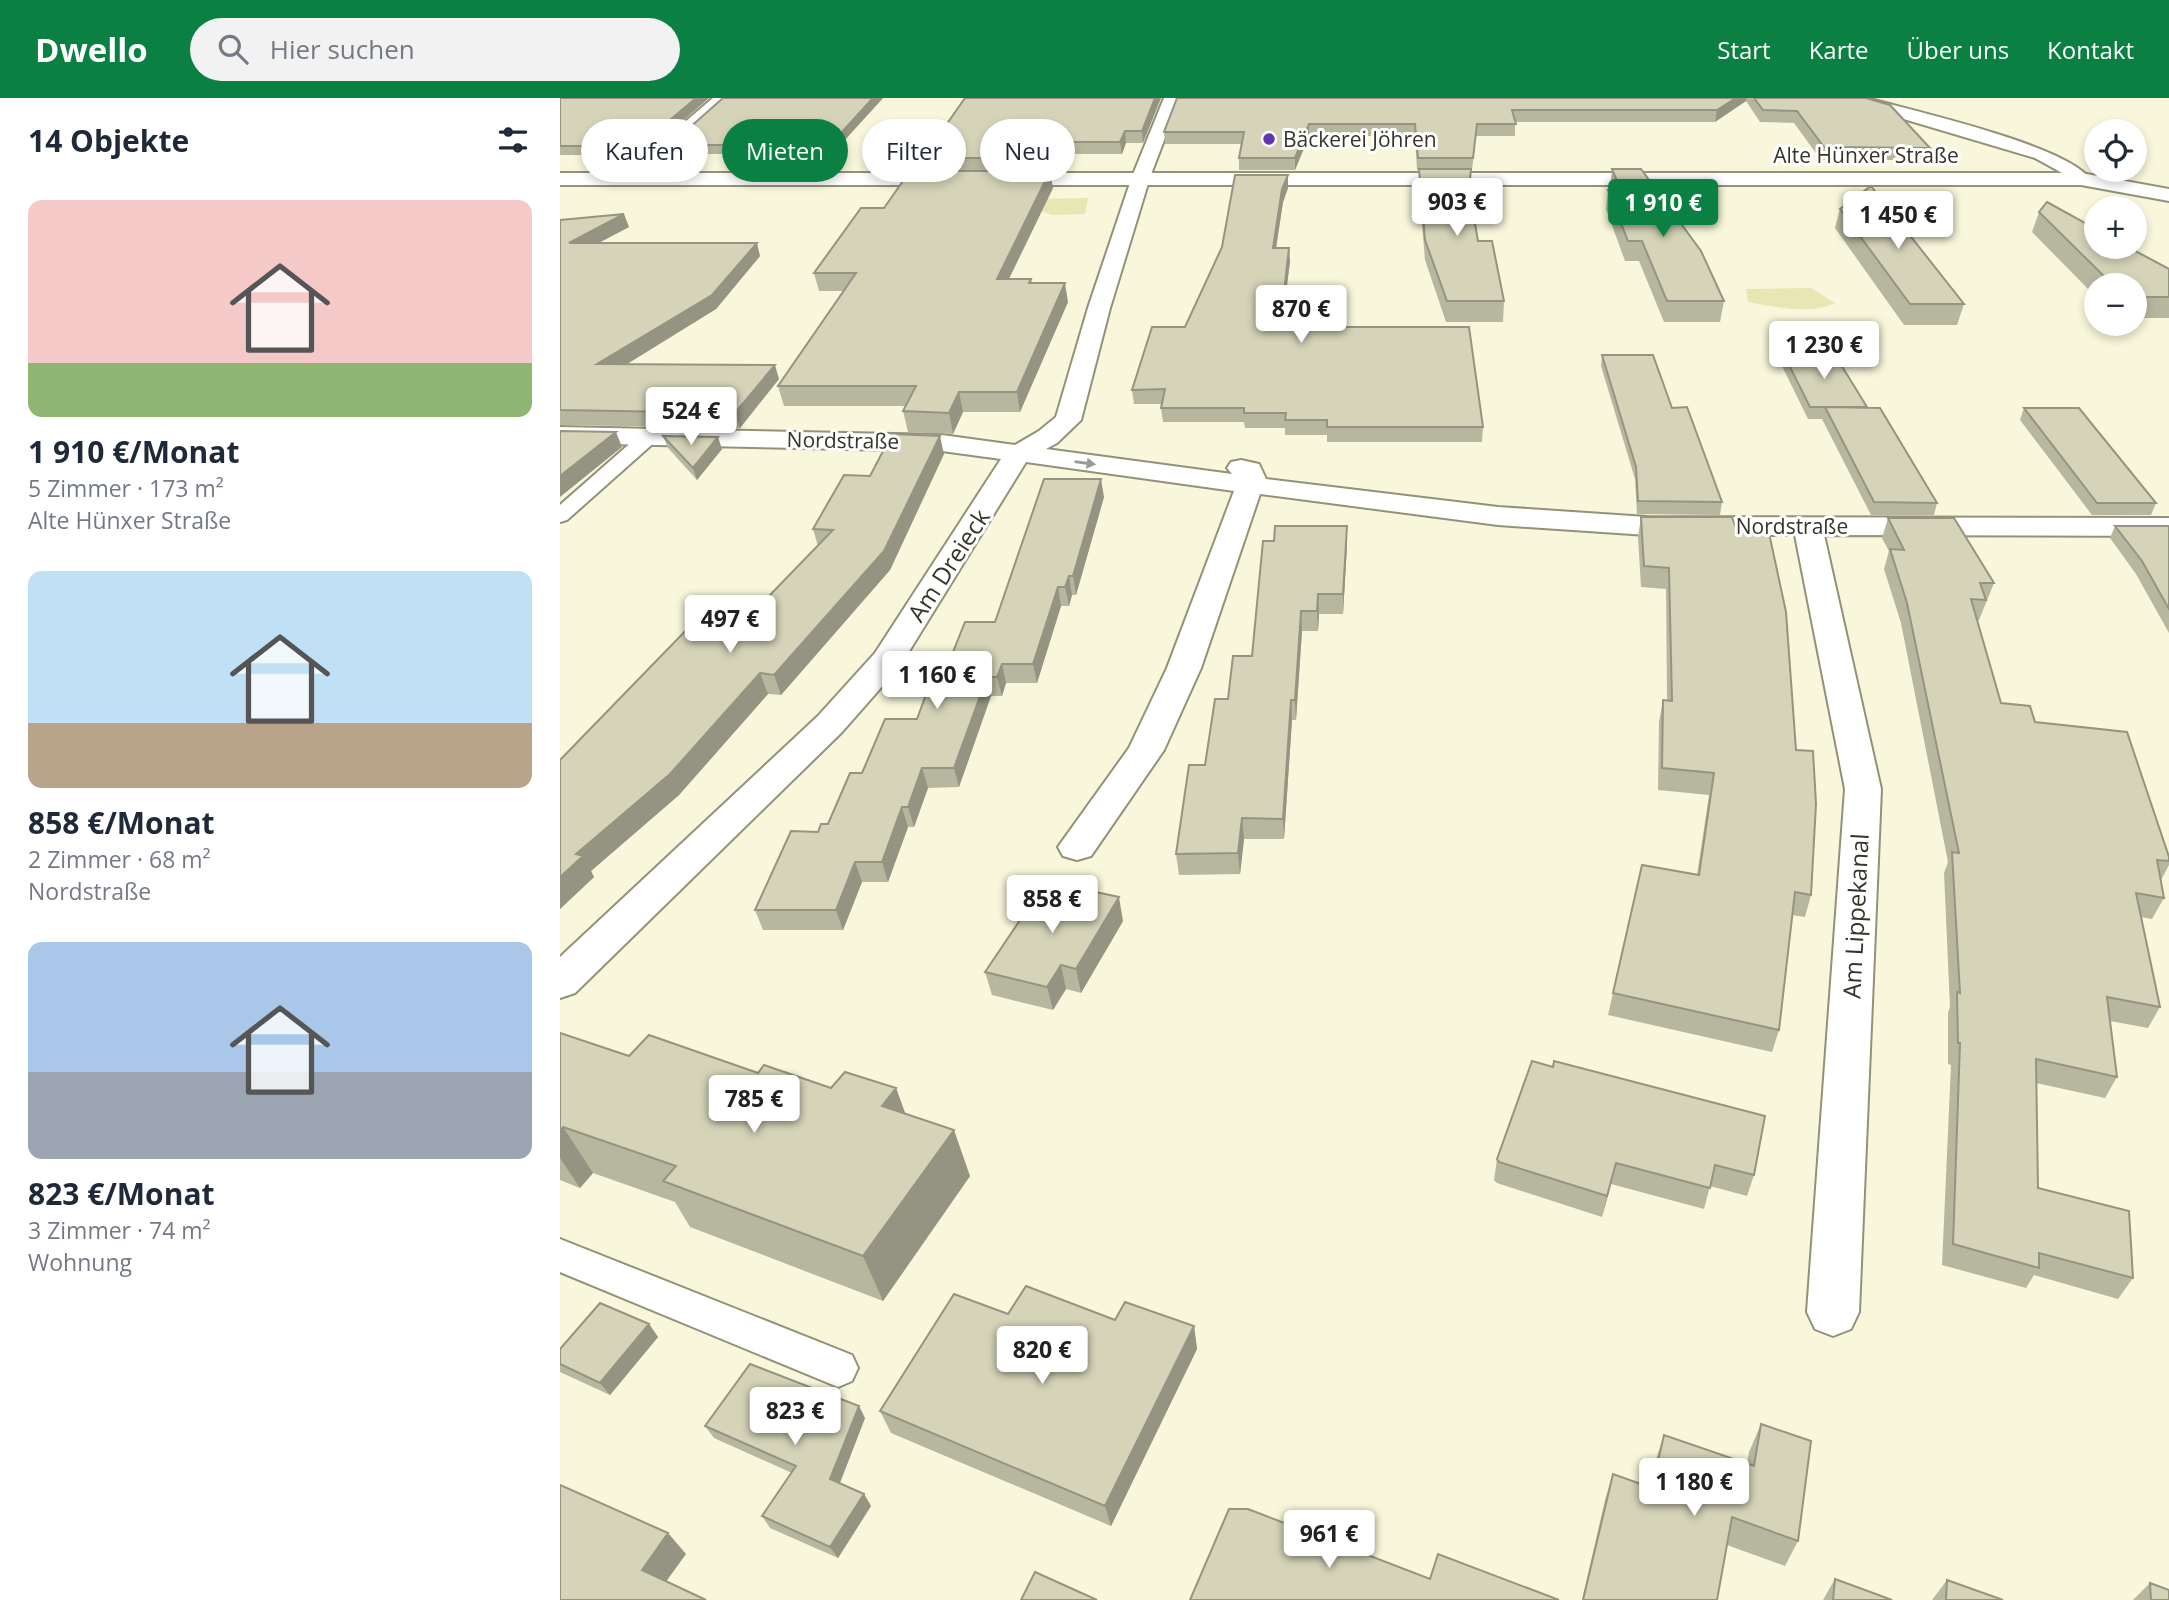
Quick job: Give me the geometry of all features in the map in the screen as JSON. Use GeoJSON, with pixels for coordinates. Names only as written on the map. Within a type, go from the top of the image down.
{"type":"FeatureCollection","features":[{"type":"Feature","properties":{"kind":"street"},"geometry":{"type":"LineString","coordinates":[[699,119],[723,98]]}},
{"type":"Feature","properties":{"kind":"street","name":"Am Dreieck"},"geometry":{"type":"LineString","coordinates":[[560,982],[830,724],[888,659],[1018,454],[1048,437],[1068,420],[1140,177],[1172,98]]}},
{"type":"Feature","properties":{"kind":"street"},"geometry":{"type":"LineString","coordinates":[[1849,98],[2041,154],[2071,170],[2081,179],[2169,195]]}},
{"type":"Feature","properties":{"kind":"street"},"geometry":{"type":"LineString","coordinates":[[1999,178],[2008,162],[2000,142]]}},
{"type":"Feature","properties":{"kind":"street","name":"Alte Hünxer Straße"},"geometry":{"type":"LineString","coordinates":[[708,178],[2081,179]]}},
{"type":"Feature","properties":{"kind":"street","name":"Alte Hünxer Straße"},"geometry":{"type":"LineString","coordinates":[[560,179],[581,179]]}},
{"type":"Feature","properties":{"kind":"street","name":"Nordstraße"},"geometry":{"type":"LineString","coordinates":[[560,435],[942,443],[1498,516],[1647,526],[2169,527]]}},
{"type":"Feature","properties":{"kind":"street"},"geometry":{"type":"LineString","coordinates":[[1048,437],[1234,465],[1249,470],[1253,476],[1184,668],[1146,750],[1077,847]]}},
{"type":"Feature","properties":{"kind":"street","name":"Am Lippekanal"},"geometry":{"type":"LineString","coordinates":[[1808,526],[1863,789],[1833,1312]]}},
{"type":"Feature","properties":{"kind":"lane"},"geometry":{"type":"LineString","coordinates":[[560,516],[650,436]]}},
{"type":"Feature","properties":{"kind":"lane"},"geometry":{"type":"LineString","coordinates":[[560,1255],[838,1368]]}},
{"type":"Feature","properties":{"kind":"shaded area"},"geometry":{"type":"Polygon","coordinates":[[[1088,198],[1085,214],[1051,215],[1035,208],[1035,199],[1088,198]]]}},
{"type":"Feature","properties":{"kind":"shaded area"},"geometry":{"type":"Polygon","coordinates":[[[1811,288],[1835,303],[1814,309],[1770,306],[1748,302],[1746,289],[1811,288]]]}},
{"type":"Feature","properties":{"kind":"building"},"geometry":{"type":"Polygon","coordinates":[[[560,98],[696,98],[671,119],[581,119],[581,146],[560,146],[560,98]]]}},
{"type":"Feature","properties":{"kind":"building"},"geometry":{"type":"Polygon","coordinates":[[[723,98],[873,98],[848,125],[848,119],[722,119],[722,145],[708,145],[708,119],[699,119],[723,98]]]}},
{"type":"Feature","properties":{"kind":"building"},"geometry":{"type":"Polygon","coordinates":[[[965,98],[1155,98],[1142,131],[1125,131],[1120,142],[1075,142],[1075,119],[980,119],[980,158],[966,158],[966,119],[950,119],[965,98]]]}},
{"type":"Feature","properties":{"kind":"building"},"geometry":{"type":"Polygon","coordinates":[[[1177,98],[1736,98],[1717,110],[1512,110],[1516,124],[1477,124],[1473,158],[1418,158],[1415,124],[1309,124],[1295,158],[1239,158],[1244,132],[1164,132],[1177,98]]]}},
{"type":"Feature","properties":{"kind":"building"},"geometry":{"type":"Polygon","coordinates":[[[1754,98],[1866,98],[1890,105],[1930,148],[1824,147],[1797,111],[1763,110],[1754,98]]]}},
{"type":"Feature","properties":{"kind":"building"},"geometry":{"type":"Polygon","coordinates":[[[1419,169],[1471,169],[1469,189],[1478,241],[1492,241],[1504,301],[1447,301],[1425,240],[1419,169]]]}},
{"type":"Feature","properties":{"kind":"building"},"geometry":{"type":"Polygon","coordinates":[[[1612,169],[1641,169],[1701,251],[1724,301],[1667,301],[1642,241],[1628,241],[1608,190],[1621,190],[1612,169]]]}},
{"type":"Feature","properties":{"kind":"building"},"geometry":{"type":"Polygon","coordinates":[[[966,171],[980,171],[980,182],[1045,182],[997,279],[1031,279],[1029,283],[1065,283],[1017,392],[959,392],[949,413],[903,411],[916,386],[778,386],[856,273],[814,273],[861,208],[884,208],[902,182],[966,182],[966,171]]]}},
{"type":"Feature","properties":{"kind":"building"},"geometry":{"type":"Polygon","coordinates":[[[1235,175],[1288,175],[1282,189],[1273,248],[1289,248],[1280,327],[1469,327],[1483,427],[1327,427],[1327,420],[1285,420],[1286,413],[1244,413],[1244,408],[1161,408],[1165,389],[1132,390],[1152,327],[1185,327],[1222,247],[1235,175]]]}},
{"type":"Feature","properties":{"kind":"building"},"geometry":{"type":"Polygon","coordinates":[[[1871,186],[1964,304],[1910,304],[1840,209],[1871,186]]]}},
{"type":"Feature","properties":{"kind":"building"},"geometry":{"type":"Polygon","coordinates":[[[2047,202],[2084,222],[2084,256],[2039,212],[2047,202]]]}},
{"type":"Feature","properties":{"kind":"building"},"geometry":{"type":"Polygon","coordinates":[[[624,214],[569,243],[757,243],[712,295],[597,364],[775,365],[735,413],[560,410],[560,220],[624,214]]]}},
{"type":"Feature","properties":{"kind":"building"},"geometry":{"type":"Polygon","coordinates":[[[2147,257],[2169,269],[2169,297],[2147,297],[2147,273],[2101,273],[2087,259],[2147,257]]]}},
{"type":"Feature","properties":{"kind":"building"},"geometry":{"type":"Polygon","coordinates":[[[1602,355],[1653,355],[1672,408],[1687,407],[1722,502],[1638,501],[1636,467],[1602,355]]]}},
{"type":"Feature","properties":{"kind":"building"},"geometry":{"type":"Polygon","coordinates":[[[1784,355],[1835,355],[1867,407],[1810,407],[1784,355]]]}},
{"type":"Feature","properties":{"kind":"building"},"geometry":{"type":"Polygon","coordinates":[[[1825,407],[1880,408],[1937,503],[1874,502],[1825,407]]]}},
{"type":"Feature","properties":{"kind":"building"},"geometry":{"type":"Polygon","coordinates":[[[2024,408],[2079,408],[2156,503],[2097,503],[2024,408]]]}},
{"type":"Feature","properties":{"kind":"building"},"geometry":{"type":"Polygon","coordinates":[[[560,431],[616,432],[560,476],[560,431]]]}},
{"type":"Feature","properties":{"kind":"building"},"geometry":{"type":"Polygon","coordinates":[[[892,434],[940,436],[884,551],[774,675],[760,673],[670,774],[576,854],[583,856],[560,877],[560,760],[693,623],[737,629],[833,530],[813,529],[844,475],[870,476],[892,434]]]}},
{"type":"Feature","properties":{"kind":"building"},"geometry":{"type":"Polygon","coordinates":[[[663,436],[718,437],[693,468],[663,436]]]}},
{"type":"Feature","properties":{"kind":"building"},"geometry":{"type":"Polygon","coordinates":[[[1044,479],[1101,479],[1073,576],[1069,576],[1065,587],[1058,587],[1033,664],[1002,664],[997,677],[987,677],[954,768],[922,768],[908,807],[902,807],[882,862],[855,862],[836,910],[755,910],[791,831],[818,832],[821,824],[828,824],[850,773],[862,773],[885,719],[917,719],[938,662],[949,662],[965,622],[995,622],[1044,479]]]}},
{"type":"Feature","properties":{"kind":"building"},"geometry":{"type":"Polygon","coordinates":[[[1641,517],[1732,517],[1737,531],[1769,533],[1786,612],[1796,750],[1813,751],[1816,804],[1811,895],[1795,892],[1779,1030],[1613,993],[1642,865],[1699,875],[1714,773],[1662,768],[1663,700],[1672,701],[1669,568],[1644,566],[1641,517]]]}},
{"type":"Feature","properties":{"kind":"building"},"geometry":{"type":"Polygon","coordinates":[[[1888,518],[1954,518],[1994,583],[1980,583],[1986,600],[1971,599],[2001,703],[2030,706],[2035,722],[2127,732],[2169,857],[2169,861],[2157,860],[2164,898],[2136,893],[2160,1007],[2107,997],[2117,1077],[2036,1059],[2038,1188],[2129,1211],[2133,1278],[2039,1253],[2039,1268],[1953,1244],[1960,1043],[1957,992],[1960,993],[1952,852],[1959,853],[1907,603],[1890,549],[1904,550],[1888,518]]]}},
{"type":"Feature","properties":{"kind":"building"},"geometry":{"type":"Polygon","coordinates":[[[1275,526],[1347,526],[1343,594],[1318,594],[1317,611],[1301,611],[1295,700],[1291,700],[1283,819],[1242,818],[1238,853],[1176,854],[1189,765],[1205,765],[1215,699],[1228,699],[1233,656],[1252,656],[1263,541],[1274,541],[1275,526]]]}},
{"type":"Feature","properties":{"kind":"building"},"geometry":{"type":"Polygon","coordinates":[[[2115,526],[2169,526],[2169,609],[2142,561],[2115,526]]]}},
{"type":"Feature","properties":{"kind":"building"},"geometry":{"type":"Polygon","coordinates":[[[1072,887],[1119,897],[1076,969],[1061,965],[1047,987],[985,972],[1041,889],[1067,895],[1072,887]]]}},
{"type":"Feature","properties":{"kind":"building"},"geometry":{"type":"Polygon","coordinates":[[[560,1033],[629,1056],[649,1035],[758,1073],[764,1065],[831,1088],[845,1072],[896,1088],[882,1106],[954,1130],[863,1256],[663,1181],[676,1166],[563,1127],[560,1131],[560,1033]]]}},
{"type":"Feature","properties":{"kind":"building"},"geometry":{"type":"Polygon","coordinates":[[[1532,1061],[1553,1067],[1554,1061],[1765,1116],[1754,1175],[1715,1165],[1710,1188],[1616,1163],[1607,1196],[1499,1162],[1497,1159],[1532,1061]]]}},
{"type":"Feature","properties":{"kind":"building"},"geometry":{"type":"Polygon","coordinates":[[[1026,1286],[1115,1320],[1125,1302],[1194,1326],[1105,1506],[880,1411],[954,1294],[1008,1314],[1026,1286]]]}},
{"type":"Feature","properties":{"kind":"building"},"geometry":{"type":"Polygon","coordinates":[[[600,1303],[649,1324],[600,1383],[560,1364],[560,1349],[600,1303]]]}},
{"type":"Feature","properties":{"kind":"building"},"geometry":{"type":"Polygon","coordinates":[[[750,1364],[859,1406],[830,1479],[864,1494],[830,1547],[762,1516],[796,1466],[705,1426],[750,1364]]]}},
{"type":"Feature","properties":{"kind":"building"},"geometry":{"type":"Polygon","coordinates":[[[1761,1424],[1811,1441],[1798,1541],[1732,1517],[1717,1600],[1583,1600],[1613,1474],[1652,1488],[1664,1435],[1754,1466],[1761,1424]]]}},
{"type":"Feature","properties":{"kind":"building"},"geometry":{"type":"Polygon","coordinates":[[[560,1485],[668,1533],[642,1570],[706,1600],[560,1600],[560,1485]]]}},
{"type":"Feature","properties":{"kind":"building"},"geometry":{"type":"Polygon","coordinates":[[[1229,1509],[1248,1509],[1430,1579],[1438,1554],[1559,1600],[1190,1600],[1229,1509]]]}},
{"type":"Feature","properties":{"kind":"building"},"geometry":{"type":"Polygon","coordinates":[[[1035,1572],[1097,1600],[1021,1600],[1035,1572]]]}},
{"type":"Feature","properties":{"kind":"building"},"geometry":{"type":"Polygon","coordinates":[[[1835,1579],[1892,1600],[1833,1600],[1835,1579]]]}},
{"type":"Feature","properties":{"kind":"building"},"geometry":{"type":"Polygon","coordinates":[[[1947,1580],[2003,1600],[1946,1600],[1947,1580]]]}},
{"type":"Feature","properties":{"kind":"building"},"geometry":{"type":"Polygon","coordinates":[[[2150,1583],[2169,1590],[2169,1600],[2151,1600],[2150,1583]]]}},
{"type":"Feature","properties":{"kind":"place","name":"Bäckerei Jöhren"},"geometry":{"type":"Point","coordinates":[1269,139]}}]}
